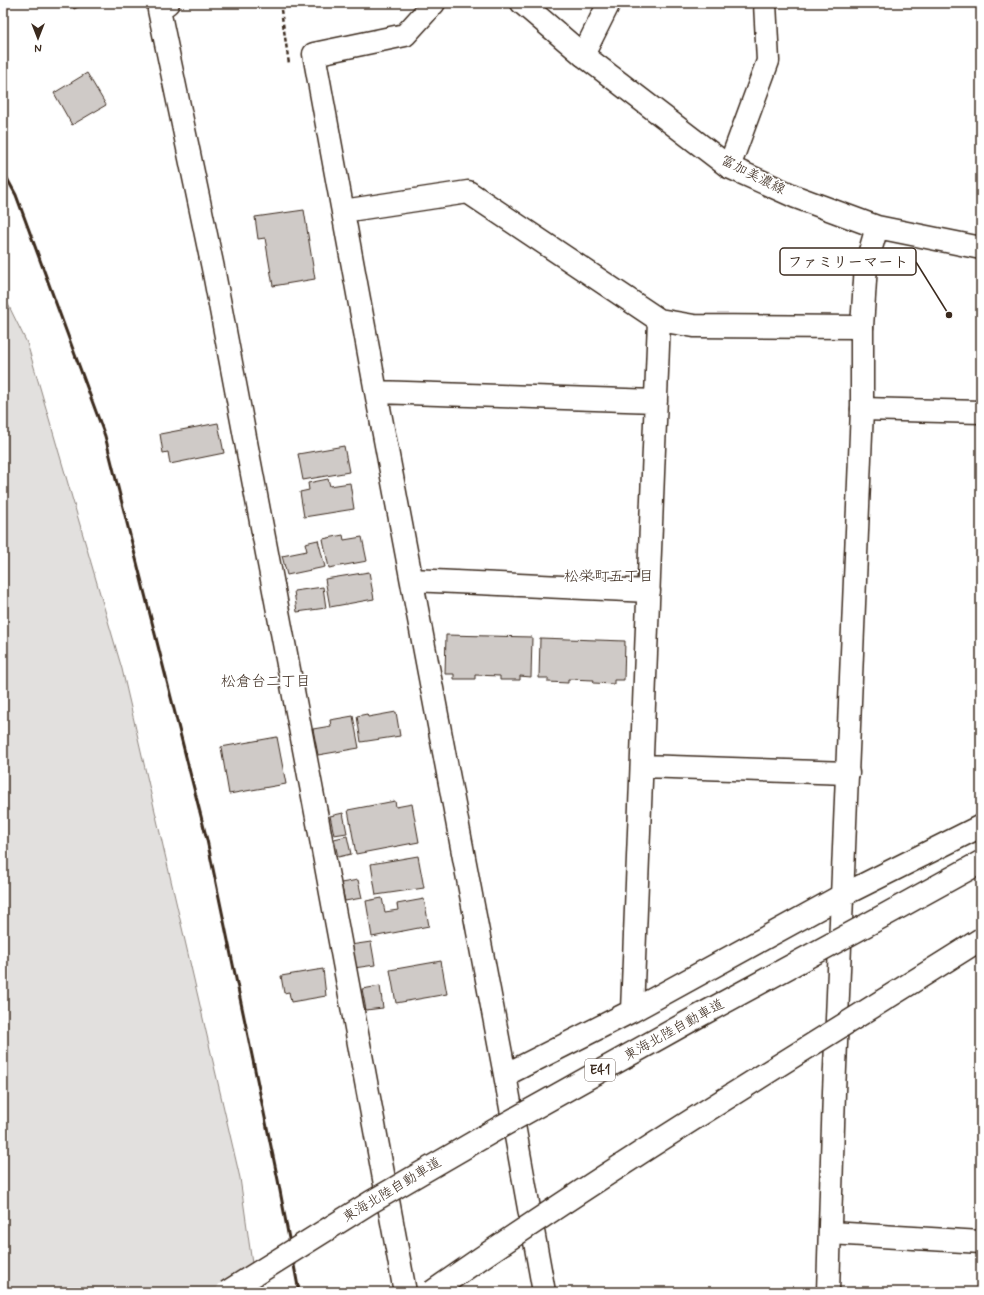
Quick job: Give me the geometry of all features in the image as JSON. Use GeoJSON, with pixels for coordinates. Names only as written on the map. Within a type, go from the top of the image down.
{"type":"FeatureCollection","features":[{"type":"Feature","properties":{"kind":"main road"},"geometry":{"type":"LineString","coordinates":[[168,3],[158,10],[214,273],[405,1292]]}},
{"type":"Feature","properties":{"kind":"main road"},"geometry":{"type":"LineString","coordinates":[[434,3],[405,35],[314,54],[376,392],[505,1074],[544,1292]]}},
{"type":"Feature","properties":{"kind":"main road","name":"富加美濃線"},"geometry":{"type":"LineString","coordinates":[[522,3],[583,55],[729,167],[796,197],[877,227],[981,248]]}},
{"type":"Feature","properties":{"kind":"main road"},"geometry":{"type":"LineString","coordinates":[[583,55],[609,3]]}},
{"type":"Feature","properties":{"kind":"main road"},"geometry":{"type":"LineString","coordinates":[[729,167],[768,61],[765,3]]}},
{"type":"Feature","properties":{"kind":"main road"},"geometry":{"type":"LineString","coordinates":[[343,211],[468,192],[659,320],[694,326],[862,327]]}},
{"type":"Feature","properties":{"kind":"main road"},"geometry":{"type":"LineString","coordinates":[[828,1292],[862,409],[862,327],[866,265],[877,227]]}},
{"type":"Feature","properties":{"kind":"main road"},"geometry":{"type":"LineString","coordinates":[[632,1011],[659,320]]}},
{"type":"Feature","properties":{"kind":"main road"},"geometry":{"type":"LineString","coordinates":[[376,392],[656,400]]}},
{"type":"Feature","properties":{"kind":"main road"},"geometry":{"type":"LineString","coordinates":[[862,409],[981,412]]}},
{"type":"Feature","properties":{"kind":"main road"},"geometry":{"type":"LineString","coordinates":[[412,580],[649,592]]}},
{"type":"Feature","properties":{"kind":"main road"},"geometry":{"type":"LineString","coordinates":[[642,766],[848,773]]}},
{"type":"Feature","properties":{"kind":"main road"},"geometry":{"type":"LineString","coordinates":[[505,1074],[632,1011],[844,895],[981,826]]}},
{"type":"Feature","properties":{"kind":"main road","name":"東海北陸自動車道"},"geometry":{"type":"LineString","coordinates":[[227,1292],[371,1202],[502,1126],[697,1016],[981,862]]}},
{"type":"Feature","properties":{"kind":"main road"},"geometry":{"type":"LineString","coordinates":[[432,1292],[512,1236],[723,1100],[981,939]]}},
{"type":"Feature","properties":{"kind":"main road"},"geometry":{"type":"LineString","coordinates":[[830,1233],[981,1242]]}},
{"type":"Feature","properties":{"kind":"shaded area"},"geometry":{"type":"Polygon","coordinates":[[[3,294],[27,343],[122,669],[240,1178],[256,1292],[3,1292],[3,294]]]}},
{"type":"Feature","properties":{"kind":"building"},"geometry":{"type":"Polygon","coordinates":[[[71,3],[87,3],[74,9],[71,3]]]}},
{"type":"Feature","properties":{"kind":"building"},"geometry":{"type":"Polygon","coordinates":[[[87,73],[106,105],[72,125],[54,93],[87,73]]]}},
{"type":"Feature","properties":{"kind":"building"},"geometry":{"type":"Polygon","coordinates":[[[304,210],[315,279],[273,286],[265,238],[258,239],[255,217],[304,210]]]}},
{"type":"Feature","properties":{"kind":"building"},"geometry":{"type":"Polygon","coordinates":[[[218,423],[224,453],[170,464],[168,452],[163,453],[160,434],[218,423]]]}},
{"type":"Feature","properties":{"kind":"building"},"geometry":{"type":"Polygon","coordinates":[[[344,446],[349,472],[303,480],[298,454],[344,446]]]}},
{"type":"Feature","properties":{"kind":"building"},"geometry":{"type":"Polygon","coordinates":[[[328,479],[330,486],[350,483],[354,509],[304,517],[300,492],[309,490],[308,483],[328,479]]]}},
{"type":"Feature","properties":{"kind":"building"},"geometry":{"type":"Polygon","coordinates":[[[343,535],[344,540],[362,537],[367,561],[329,568],[323,539],[343,535]]]}},
{"type":"Feature","properties":{"kind":"building"},"geometry":{"type":"Polygon","coordinates":[[[318,540],[325,567],[287,575],[282,556],[307,551],[305,543],[318,540]]]}},
{"type":"Feature","properties":{"kind":"building"},"geometry":{"type":"Polygon","coordinates":[[[369,572],[374,599],[330,607],[325,579],[369,572]]]}},
{"type":"Feature","properties":{"kind":"building"},"geometry":{"type":"Polygon","coordinates":[[[323,587],[326,608],[297,612],[294,591],[323,587]]]}},
{"type":"Feature","properties":{"kind":"building"},"geometry":{"type":"Polygon","coordinates":[[[446,635],[532,637],[531,677],[520,676],[520,680],[500,680],[500,676],[475,675],[475,679],[454,679],[454,674],[445,674],[446,635]]]}},
{"type":"Feature","properties":{"kind":"building"},"geometry":{"type":"Polygon","coordinates":[[[540,638],[625,641],[624,680],[614,680],[614,684],[593,683],[594,680],[568,679],[568,683],[548,682],[548,678],[539,678],[540,638]]]}},
{"type":"Feature","properties":{"kind":"building"},"geometry":{"type":"Polygon","coordinates":[[[396,712],[400,736],[361,742],[357,716],[367,714],[368,717],[396,712]]]}},
{"type":"Feature","properties":{"kind":"building"},"geometry":{"type":"Polygon","coordinates":[[[353,716],[359,748],[318,755],[313,729],[331,726],[330,720],[353,716]]]}},
{"type":"Feature","properties":{"kind":"building"},"geometry":{"type":"Polygon","coordinates":[[[277,737],[286,784],[229,794],[221,747],[277,737]]]}},
{"type":"Feature","properties":{"kind":"building"},"geometry":{"type":"Polygon","coordinates":[[[395,801],[396,807],[412,804],[419,842],[356,854],[348,810],[395,801]]]}},
{"type":"Feature","properties":{"kind":"building"},"geometry":{"type":"Polygon","coordinates":[[[343,813],[347,833],[334,835],[330,816],[343,813]]]}},
{"type":"Feature","properties":{"kind":"building"},"geometry":{"type":"Polygon","coordinates":[[[347,836],[351,854],[338,857],[334,839],[347,836]]]}},
{"type":"Feature","properties":{"kind":"building"},"geometry":{"type":"Polygon","coordinates":[[[418,856],[424,888],[376,895],[371,864],[418,856]]]}},
{"type":"Feature","properties":{"kind":"building"},"geometry":{"type":"Polygon","coordinates":[[[358,880],[362,898],[345,901],[341,883],[358,880]]]}},
{"type":"Feature","properties":{"kind":"building"},"geometry":{"type":"Polygon","coordinates":[[[382,898],[385,912],[398,910],[397,904],[424,899],[429,926],[372,937],[366,901],[382,898]]]}},
{"type":"Feature","properties":{"kind":"building"},"geometry":{"type":"Polygon","coordinates":[[[371,942],[375,965],[354,968],[350,945],[371,942]]]}},
{"type":"Feature","properties":{"kind":"building"},"geometry":{"type":"Polygon","coordinates":[[[441,961],[447,994],[396,1003],[390,970],[441,961]]]}},
{"type":"Feature","properties":{"kind":"building"},"geometry":{"type":"Polygon","coordinates":[[[323,969],[326,996],[291,1002],[289,992],[284,993],[281,976],[323,969]]]}},
{"type":"Feature","properties":{"kind":"building"},"geometry":{"type":"Polygon","coordinates":[[[380,986],[383,1008],[366,1010],[362,989],[380,986]]]}},
{"type":"Feature","properties":{"kind":"railway"},"geometry":{"type":"LineString","coordinates":[[3,171],[16,195],[105,436],[207,840],[278,1180],[299,1292]]}},
{"type":"Feature","properties":{"kind":"place","name":"ファミリーマート"},"geometry":{"type":"Point","coordinates":[949,315]}},
{"type":"Feature","properties":{"kind":"district","name":"松栄町五丁目"},"geometry":{"type":"Point","coordinates":[609,577]}},
{"type":"Feature","properties":{"kind":"district","name":"松倉台二丁目"},"geometry":{"type":"Point","coordinates":[266,682]}}]}
